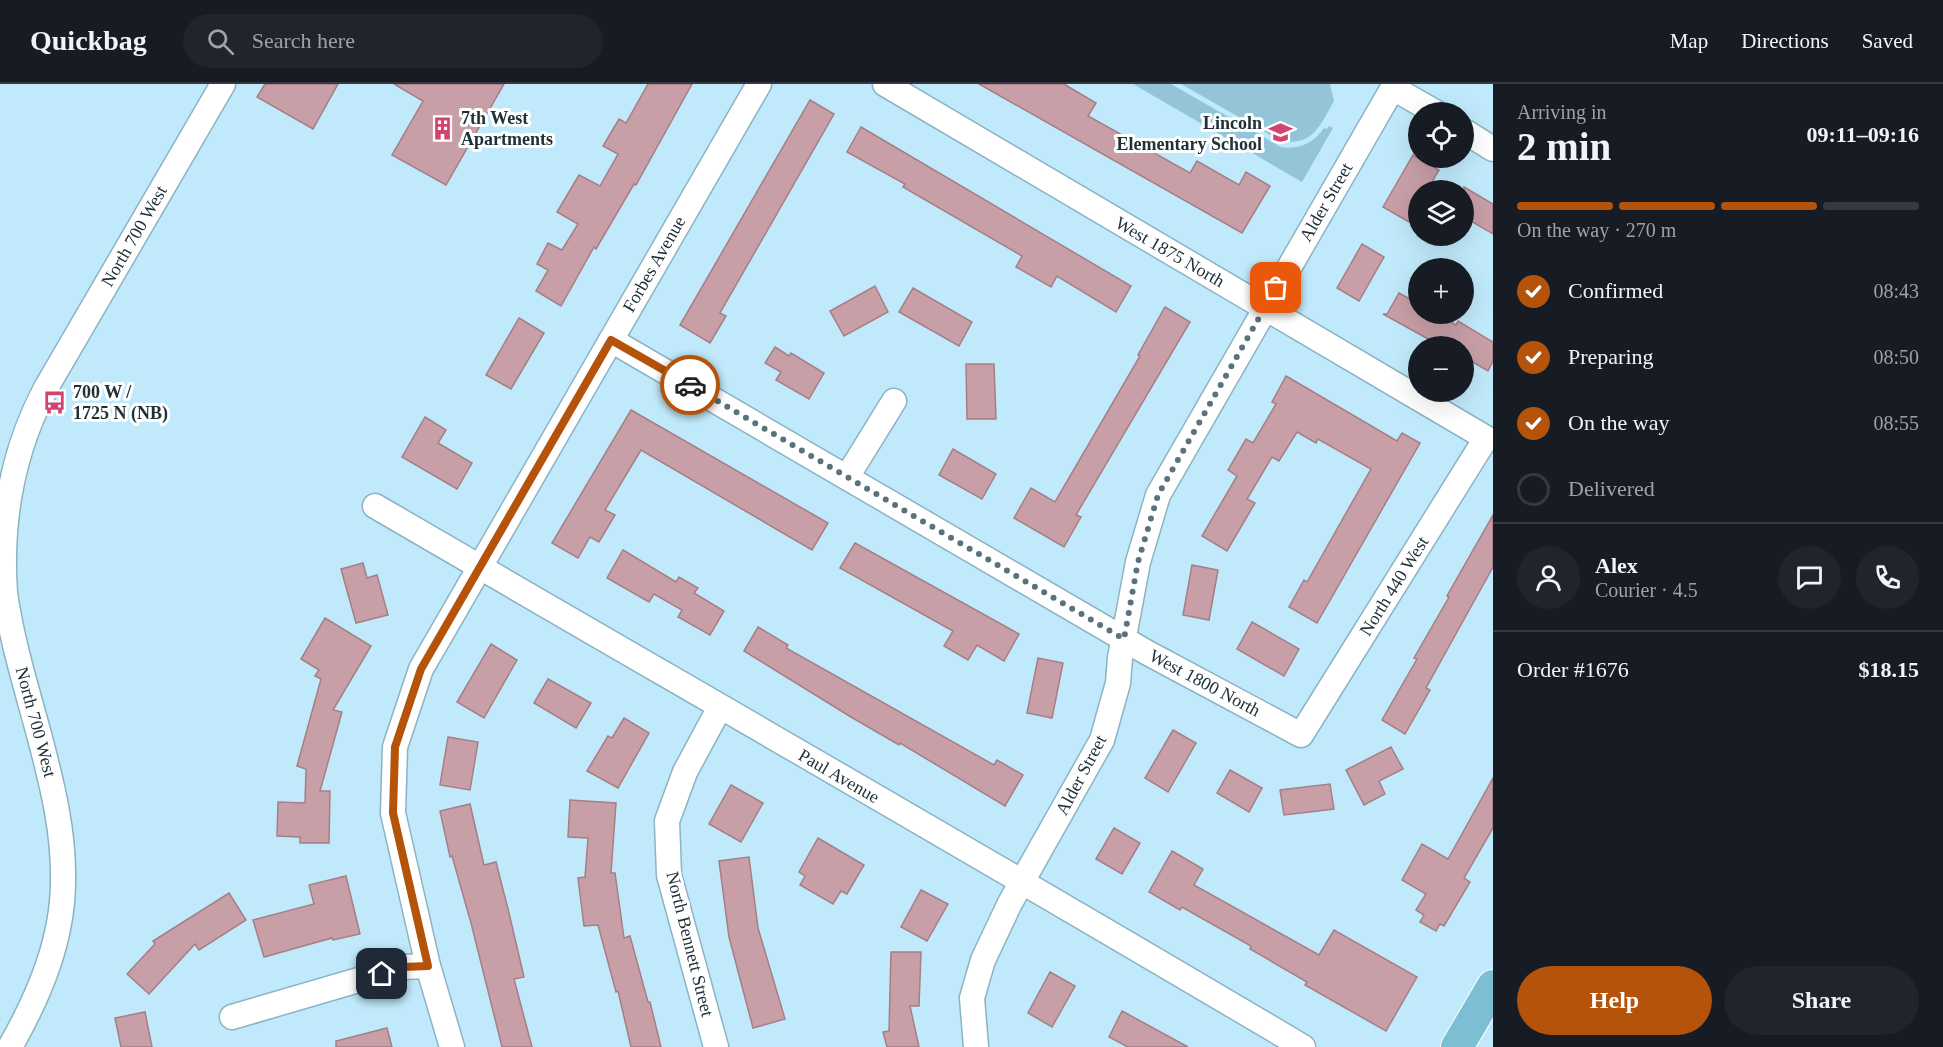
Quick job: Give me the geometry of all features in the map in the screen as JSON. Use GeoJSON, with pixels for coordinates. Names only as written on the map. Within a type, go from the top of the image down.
{"type":"FeatureCollection","features":[{"type":"Feature","properties":{"kind":"main road"},"geometry":{"type":"LineString","coordinates":[[1457,1047],[1493,986]]}},
{"type":"Feature","properties":{"kind":"street","name":"North 700 West"},"geometry":{"type":"LineString","coordinates":[[10,1047],[38,994],[53,952],[60,916],[63,882],[62,842],[56,804],[14,641],[4,587],[2,530],[8,487],[18,446],[39,400],[223,84]]}},
{"type":"Feature","properties":{"kind":"street","name":"Forbes Avenue"},"geometry":{"type":"LineString","coordinates":[[452,1047],[428,966],[393,813],[395,747],[421,669],[759,84]]}},
{"type":"Feature","properties":{"kind":"street","name":"West 1875 North"},"geometry":{"type":"LineString","coordinates":[[885,84],[1486,438]]}},
{"type":"Feature","properties":{"kind":"street","name":"Alder Street"},"geometry":{"type":"LineString","coordinates":[[976,1047],[972,998],[983,960],[1010,903],[1102,740],[1118,682],[1138,562],[1158,495],[1394,86]]}},
{"type":"Feature","properties":{"kind":"street"},"geometry":{"type":"LineString","coordinates":[[1394,86],[1419,102]]}},
{"type":"Feature","properties":{"kind":"street"},"geometry":{"type":"LineString","coordinates":[[1474,137],[1493,149]]}},
{"type":"Feature","properties":{"kind":"street","name":"West 1800 North"},"geometry":{"type":"LineString","coordinates":[[611,340],[1124,639],[1302,735]]}},
{"type":"Feature","properties":{"kind":"street"},"geometry":{"type":"LineString","coordinates":[[847,477],[894,401]]}},
{"type":"Feature","properties":{"kind":"street","name":"North 440 West"},"geometry":{"type":"LineString","coordinates":[[1302,735],[1486,438]]}},
{"type":"Feature","properties":{"kind":"street","name":"Paul Avenue"},"geometry":{"type":"LineString","coordinates":[[375,506],[1023,880],[1303,1047]]}},
{"type":"Feature","properties":{"kind":"street","name":"North Bennett Street"},"geometry":{"type":"LineString","coordinates":[[716,1047],[669,875],[668,821],[685,772],[720,707]]}},
{"type":"Feature","properties":{"kind":"street"},"geometry":{"type":"LineString","coordinates":[[232,1017],[403,967],[428,966]]}},
{"type":"Feature","properties":{"kind":"shaded area"},"geometry":{"type":"Polygon","coordinates":[[[1133,84],[1171,84],[1281,147],[1288,148],[1306,144],[1316,138],[1324,128],[1327,129],[1329,126],[1333,128],[1302,182],[1133,84]]]}},
{"type":"Feature","properties":{"kind":"shaded area"},"geometry":{"type":"Polygon","coordinates":[[[1181,84],[1330,84],[1334,101],[1314,133],[1300,141],[1290,142],[1279,140],[1181,84]]]}},
{"type":"Feature","properties":{"kind":"building"},"geometry":{"type":"Polygon","coordinates":[[[265,84],[338,84],[313,129],[257,97],[265,84]]]}},
{"type":"Feature","properties":{"kind":"building","name":"7th West Apartments"},"geometry":{"type":"Polygon","coordinates":[[[394,84],[504,84],[446,185],[392,155],[423,101],[394,84]]]}},
{"type":"Feature","properties":{"kind":"building"},"geometry":{"type":"Polygon","coordinates":[[[648,84],[692,84],[636,185],[634,184],[596,249],[594,247],[561,306],[536,291],[548,270],[537,264],[548,243],[562,250],[578,224],[557,212],[579,175],[600,186],[618,154],[603,146],[619,119],[626,123],[648,84]]]}},
{"type":"Feature","properties":{"kind":"building"},"geometry":{"type":"Polygon","coordinates":[[[979,84],[1064,84],[1096,103],[1088,116],[1190,173],[1197,161],[1239,185],[1246,172],[1270,186],[1242,233],[979,84]]]}},
{"type":"Feature","properties":{"kind":"building"},"geometry":{"type":"Polygon","coordinates":[[[810,100],[834,114],[720,313],[726,316],[710,343],[680,325],[810,100]]]}},
{"type":"Feature","properties":{"kind":"building"},"geometry":{"type":"Polygon","coordinates":[[[861,127],[1131,286],[1116,312],[1057,276],[1051,287],[1016,267],[1022,256],[903,187],[905,184],[847,152],[861,127]]]}},
{"type":"Feature","properties":{"kind":"building"},"geometry":{"type":"Polygon","coordinates":[[[1408,164],[1408,168],[1439,170],[1433,180],[1408,180],[1408,221],[1383,207],[1408,164]]]}},
{"type":"Feature","properties":{"kind":"building"},"geometry":{"type":"Polygon","coordinates":[[[1474,193],[1493,204],[1493,234],[1474,223],[1474,193]]]}},
{"type":"Feature","properties":{"kind":"building"},"geometry":{"type":"Polygon","coordinates":[[[1362,244],[1384,257],[1359,301],[1337,288],[1362,244]]]}},
{"type":"Feature","properties":{"kind":"building"},"geometry":{"type":"Polygon","coordinates":[[[875,286],[888,312],[844,336],[830,311],[875,286]]]}},
{"type":"Feature","properties":{"kind":"building"},"geometry":{"type":"Polygon","coordinates":[[[913,288],[972,322],[959,346],[899,312],[913,288]]]}},
{"type":"Feature","properties":{"kind":"building"},"geometry":{"type":"Polygon","coordinates":[[[1399,293],[1408,298],[1408,324],[1463,324],[1493,342],[1493,361],[1488,371],[1474,363],[1474,336],[1423,336],[1383,314],[1387,314],[1399,293]]]}},
{"type":"Feature","properties":{"kind":"building"},"geometry":{"type":"Polygon","coordinates":[[[1165,307],[1190,322],[1076,515],[1081,517],[1064,547],[1014,518],[1031,488],[1055,502],[1140,356],[1138,355],[1165,307]]]}},
{"type":"Feature","properties":{"kind":"building"},"geometry":{"type":"Polygon","coordinates":[[[519,318],[544,333],[511,389],[486,375],[519,318]]]}},
{"type":"Feature","properties":{"kind":"building"},"geometry":{"type":"Polygon","coordinates":[[[775,347],[789,356],[791,353],[824,373],[809,399],[776,380],[781,372],[765,363],[775,347]]]}},
{"type":"Feature","properties":{"kind":"building"},"geometry":{"type":"Polygon","coordinates":[[[966,364],[994,364],[996,419],[967,419],[966,364]]]}},
{"type":"Feature","properties":{"kind":"building"},"geometry":{"type":"Polygon","coordinates":[[[1286,376],[1397,441],[1402,433],[1420,443],[1317,623],[1289,607],[1304,580],[1307,582],[1371,469],[1318,439],[1316,443],[1297,432],[1279,461],[1272,457],[1247,499],[1255,503],[1227,551],[1202,536],[1237,476],[1228,470],[1246,439],[1253,443],[1276,404],[1272,402],[1286,376]]]}},
{"type":"Feature","properties":{"kind":"building"},"geometry":{"type":"Polygon","coordinates":[[[631,410],[828,523],[812,550],[641,450],[605,510],[615,515],[599,542],[590,537],[578,558],[552,543],[631,410]]]}},
{"type":"Feature","properties":{"kind":"building"},"geometry":{"type":"Polygon","coordinates":[[[425,417],[446,430],[438,443],[472,463],[457,489],[402,457],[425,417]]]}},
{"type":"Feature","properties":{"kind":"building"},"geometry":{"type":"Polygon","coordinates":[[[953,449],[996,474],[982,499],[939,475],[953,449]]]}},
{"type":"Feature","properties":{"kind":"building"},"geometry":{"type":"Polygon","coordinates":[[[1493,515],[1493,567],[1426,688],[1430,690],[1405,734],[1382,720],[1417,659],[1414,658],[1449,597],[1447,596],[1493,515]]]}},
{"type":"Feature","properties":{"kind":"building"},"geometry":{"type":"Polygon","coordinates":[[[855,543],[1019,634],[1004,661],[977,645],[968,660],[944,646],[953,631],[840,568],[855,543]]]}},
{"type":"Feature","properties":{"kind":"building"},"geometry":{"type":"Polygon","coordinates":[[[623,550],[676,582],[679,577],[698,588],[694,593],[724,611],[710,635],[678,617],[682,610],[654,594],[649,602],[607,578],[623,550]]]}},
{"type":"Feature","properties":{"kind":"building"},"geometry":{"type":"Polygon","coordinates":[[[363,563],[367,578],[377,575],[388,615],[356,623],[341,569],[363,563]]]}},
{"type":"Feature","properties":{"kind":"building"},"geometry":{"type":"Polygon","coordinates":[[[1192,565],[1218,570],[1209,620],[1183,615],[1192,565]]]}},
{"type":"Feature","properties":{"kind":"building"},"geometry":{"type":"Polygon","coordinates":[[[325,618],[371,646],[333,710],[342,712],[320,791],[330,791],[329,843],[300,843],[300,837],[277,836],[278,802],[305,803],[306,769],[297,766],[321,679],[315,676],[319,670],[301,659],[325,618]]]}},
{"type":"Feature","properties":{"kind":"building"},"geometry":{"type":"Polygon","coordinates":[[[1252,622],[1299,649],[1284,676],[1237,649],[1252,622]]]}},
{"type":"Feature","properties":{"kind":"building"},"geometry":{"type":"Polygon","coordinates":[[[758,627],[788,645],[786,648],[994,765],[997,760],[1023,775],[1005,806],[900,743],[899,745],[851,717],[744,651],[758,627]]]}},
{"type":"Feature","properties":{"kind":"building"},"geometry":{"type":"Polygon","coordinates":[[[491,644],[517,660],[484,718],[457,702],[491,644]]]}},
{"type":"Feature","properties":{"kind":"building"},"geometry":{"type":"Polygon","coordinates":[[[1038,658],[1063,663],[1052,718],[1027,713],[1038,658]]]}},
{"type":"Feature","properties":{"kind":"building"},"geometry":{"type":"Polygon","coordinates":[[[548,679],[591,703],[576,728],[534,703],[548,679]]]}},
{"type":"Feature","properties":{"kind":"building"},"geometry":{"type":"Polygon","coordinates":[[[624,718],[649,733],[618,788],[587,771],[608,736],[612,738],[624,718]]]}},
{"type":"Feature","properties":{"kind":"building"},"geometry":{"type":"Polygon","coordinates":[[[1173,730],[1196,743],[1168,792],[1145,778],[1173,730]]]}},
{"type":"Feature","properties":{"kind":"building"},"geometry":{"type":"Polygon","coordinates":[[[448,737],[478,742],[470,790],[440,785],[448,737]]]}},
{"type":"Feature","properties":{"kind":"building"},"geometry":{"type":"Polygon","coordinates":[[[1391,747],[1403,769],[1379,781],[1385,794],[1364,805],[1346,770],[1391,747]]]}},
{"type":"Feature","properties":{"kind":"building"},"geometry":{"type":"Polygon","coordinates":[[[1230,770],[1262,788],[1249,812],[1217,793],[1230,770]]]}},
{"type":"Feature","properties":{"kind":"building"},"geometry":{"type":"Polygon","coordinates":[[[1493,778],[1493,828],[1464,878],[1470,882],[1444,926],[1440,924],[1436,931],[1420,922],[1424,915],[1416,910],[1426,894],[1402,880],[1422,844],[1448,859],[1493,778]]]}},
{"type":"Feature","properties":{"kind":"building"},"geometry":{"type":"Polygon","coordinates":[[[1330,784],[1334,809],[1284,815],[1280,790],[1330,784]]]}},
{"type":"Feature","properties":{"kind":"building"},"geometry":{"type":"Polygon","coordinates":[[[731,785],[763,803],[741,842],[709,824],[731,785]]]}},
{"type":"Feature","properties":{"kind":"building"},"geometry":{"type":"Polygon","coordinates":[[[570,800],[616,803],[611,873],[615,873],[624,938],[630,936],[661,1047],[631,1047],[618,991],[616,992],[598,925],[584,926],[578,878],[585,877],[588,838],[568,837],[570,800]]]}},
{"type":"Feature","properties":{"kind":"building"},"geometry":{"type":"Polygon","coordinates":[[[470,804],[484,865],[496,862],[524,977],[514,979],[532,1047],[502,1047],[471,923],[452,856],[450,857],[440,811],[470,804]]]}},
{"type":"Feature","properties":{"kind":"building"},"geometry":{"type":"Polygon","coordinates":[[[1114,828],[1140,843],[1122,874],[1096,859],[1114,828]]]}},
{"type":"Feature","properties":{"kind":"building"},"geometry":{"type":"Polygon","coordinates":[[[818,838],[864,865],[847,894],[841,891],[833,904],[800,885],[805,876],[799,872],[818,838]]]}},
{"type":"Feature","properties":{"kind":"building"},"geometry":{"type":"Polygon","coordinates":[[[1172,851],[1203,869],[1194,885],[1319,955],[1334,930],[1417,977],[1386,1031],[1305,985],[1307,982],[1250,949],[1251,946],[1182,907],[1180,910],[1149,892],[1172,851]]]}},
{"type":"Feature","properties":{"kind":"building"},"geometry":{"type":"Polygon","coordinates":[[[749,857],[758,928],[785,1019],[753,1028],[729,937],[719,861],[749,857]]]}},
{"type":"Feature","properties":{"kind":"building"},"geometry":{"type":"Polygon","coordinates":[[[346,876],[360,934],[333,940],[332,938],[264,957],[253,920],[314,904],[309,885],[346,876]]]}},
{"type":"Feature","properties":{"kind":"building"},"geometry":{"type":"Polygon","coordinates":[[[921,890],[948,904],[927,941],[901,927],[921,890]]]}},
{"type":"Feature","properties":{"kind":"building"},"geometry":{"type":"Polygon","coordinates":[[[229,893],[246,920],[199,950],[195,944],[149,994],[127,974],[155,944],[153,941],[229,893]]]}},
{"type":"Feature","properties":{"kind":"building"},"geometry":{"type":"Polygon","coordinates":[[[891,952],[921,952],[919,1006],[910,1006],[919,1047],[887,1047],[883,1032],[889,1031],[891,952]]]}},
{"type":"Feature","properties":{"kind":"building"},"geometry":{"type":"Polygon","coordinates":[[[1050,972],[1075,986],[1052,1027],[1028,1013],[1050,972]]]}},
{"type":"Feature","properties":{"kind":"building"},"geometry":{"type":"Polygon","coordinates":[[[1122,1011],[1188,1047],[1128,1047],[1109,1037],[1122,1011]]]}},
{"type":"Feature","properties":{"kind":"building"},"geometry":{"type":"Polygon","coordinates":[[[145,1012],[152,1047],[121,1047],[115,1018],[145,1012]]]}},
{"type":"Feature","properties":{"kind":"building"},"geometry":{"type":"Polygon","coordinates":[[[387,1028],[392,1047],[336,1047],[336,1041],[387,1028]]]}},
{"type":"Feature","properties":{"kind":"way so far"},"geometry":{"type":"LineString","coordinates":[[690,385],[1124,639],[1138,562],[1158,495],[1276,288]]}},
{"type":"Feature","properties":{"kind":"place","name":"7th West Apartments"},"geometry":{"type":"Point","coordinates":[443,128]}},
{"type":"Feature","properties":{"kind":"place","name":"Lincoln Elementary School"},"geometry":{"type":"Point","coordinates":[1280,133]}},
{"type":"Feature","properties":{"kind":"place","name":"700 W / 1725 N (NB)"},"geometry":{"type":"Point","coordinates":[55,402]}},
{"type":"Feature","properties":{"kind":"route"},"geometry":{"type":"LineString","coordinates":[[382,974],[403,967],[428,966],[393,813],[395,747],[421,669],[611,340],[690,385]]}}]}
